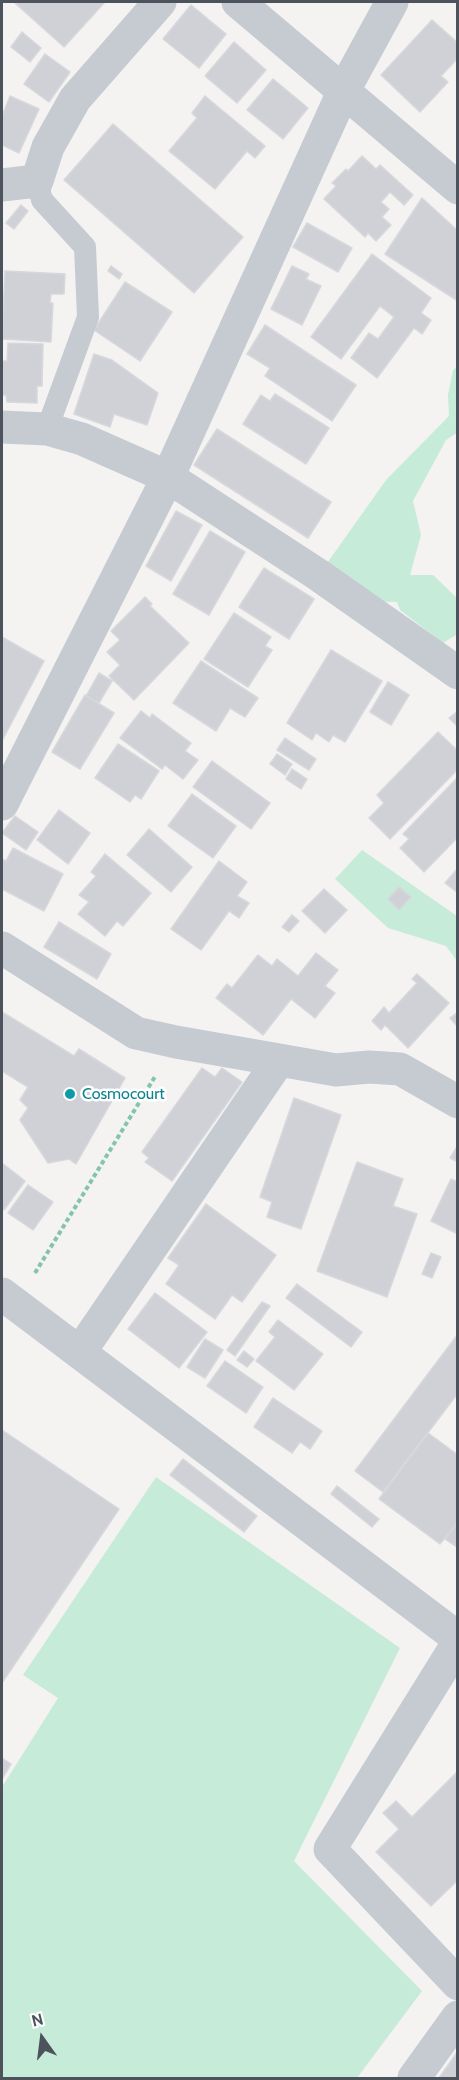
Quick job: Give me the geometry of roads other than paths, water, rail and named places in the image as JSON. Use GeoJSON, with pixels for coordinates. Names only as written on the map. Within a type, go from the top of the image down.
{"type":"FeatureCollection","features":[{"type":"Feature","properties":{"kind":"street"},"geometry":{"type":"LineString","coordinates":[[2,185],[37,181],[48,147],[75,99],[160,2]]}},
{"type":"Feature","properties":{"kind":"street"},"geometry":{"type":"LineString","coordinates":[[238,2],[458,188]]}},
{"type":"Feature","properties":{"kind":"street"},"geometry":{"type":"LineString","coordinates":[[2,804],[168,477],[344,90],[392,2]]}},
{"type":"Feature","properties":{"kind":"street"},"geometry":{"type":"LineString","coordinates":[[2,427],[47,429],[82,439],[168,477],[317,574],[458,673]]}},
{"type":"Feature","properties":{"kind":"street"},"geometry":{"type":"LineString","coordinates":[[2,948],[136,1033],[336,1070],[369,1066],[400,1069],[458,1102]]}},
{"type":"Feature","properties":{"kind":"street"},"geometry":{"type":"LineString","coordinates":[[80,1352],[279,1060]]}},
{"type":"Feature","properties":{"kind":"street"},"geometry":{"type":"LineString","coordinates":[[8,1299],[458,1638]]}},
{"type":"Feature","properties":{"kind":"street"},"geometry":{"type":"LineString","coordinates":[[458,1642],[330,1849],[458,1984]]}},
{"type":"Feature","properties":{"kind":"street"},"geometry":{"type":"LineString","coordinates":[[414,2079],[458,2017]]}},
{"type":"Feature","properties":{"kind":"lane"},"geometry":{"type":"LineString","coordinates":[[37,181],[42,200],[85,246],[88,317],[47,429]]}},
{"type":"Feature","properties":{"kind":"place","name":"Cosmocourt"},"geometry":{"type":"Point","coordinates":[70,1094]}}]}
